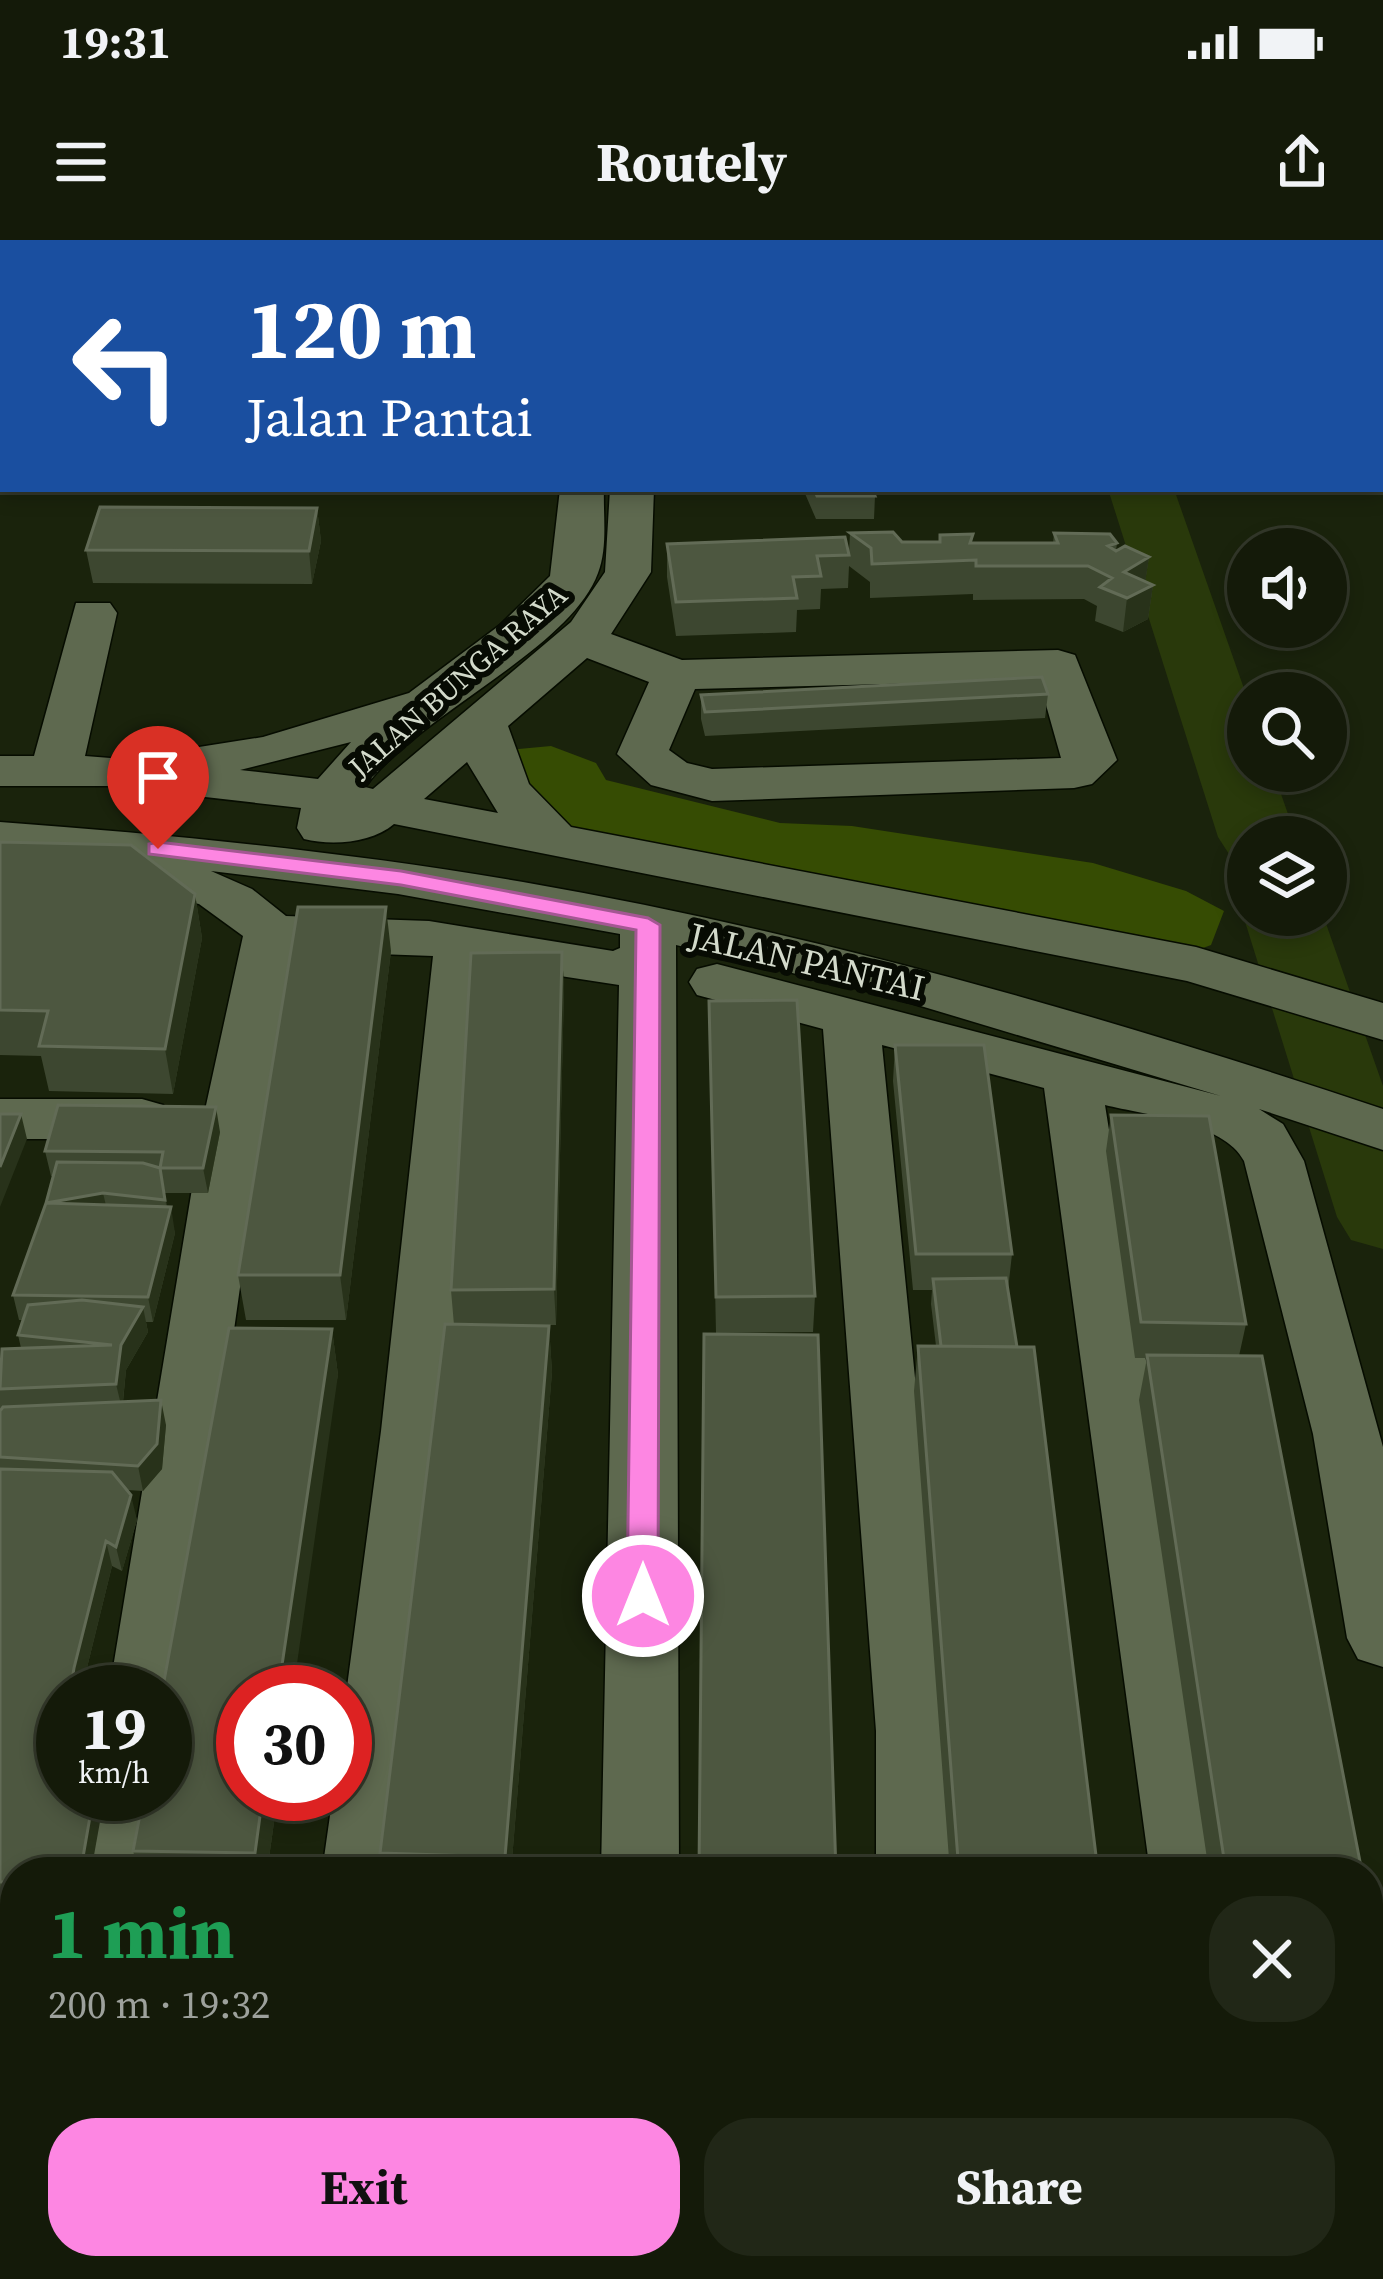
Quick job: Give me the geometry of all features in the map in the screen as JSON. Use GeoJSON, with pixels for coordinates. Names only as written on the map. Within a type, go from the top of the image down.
{"type":"FeatureCollection","features":[{"type":"Feature","properties":{"kind":"street","name":"JALAN BUNGA RAYA"},"geometry":{"type":"LineString","coordinates":[[329,818],[428,702],[557,599],[575,576],[582,492]]}},
{"type":"Feature","properties":{"kind":"street","name":"JALAN BUNGA RAYA"},"geometry":{"type":"LineString","coordinates":[[329,818],[365,824],[580,639],[628,572],[632,492]]}},
{"type":"Feature","properties":{"kind":"street"},"geometry":{"type":"LineString","coordinates":[[56,771],[93,613]]}},
{"type":"Feature","properties":{"kind":"street"},"geometry":{"type":"LineString","coordinates":[[580,639],[677,675],[1058,665],[1091,760],[1074,773],[712,784],[669,774],[642,754],[677,675]]}},
{"type":"Feature","properties":{"kind":"street"},"geometry":{"type":"LineString","coordinates":[[0,771],[108,771],[269,751],[428,702]]}},
{"type":"Feature","properties":{"kind":"street"},"geometry":{"type":"LineString","coordinates":[[482,721],[488,757],[504,793],[553,839]]}},
{"type":"Feature","properties":{"kind":"street"},"geometry":{"type":"LineString","coordinates":[[108,771],[329,818],[382,856],[618,898],[911,969],[1213,1071]]}},
{"type":"Feature","properties":{"kind":"street","name":"JALAN PANTAI"},"geometry":{"type":"LineString","coordinates":[[385,807],[1196,965],[1383,1022]]}},
{"type":"Feature","properties":{"kind":"street"},"geometry":{"type":"LineString","coordinates":[[0,835],[261,844],[329,818]]}},
{"type":"Feature","properties":{"kind":"street","name":"JALAN PANTAI"},"geometry":{"type":"LineString","coordinates":[[0,835],[197,852],[401,878],[669,947],[913,983],[1213,1071],[1383,1130]]}},
{"type":"Feature","properties":{"kind":"street"},"geometry":{"type":"LineString","coordinates":[[0,871],[182,879],[244,908],[272,933],[415,938],[613,969],[636,964],[669,947],[851,1017],[1231,1118],[1249,1127],[1268,1149],[1347,1434],[1383,1638]]}},
{"type":"Feature","properties":{"kind":"street"},"geometry":{"type":"LineString","coordinates":[[150,1665],[234,1119],[272,933]]}},
{"type":"Feature","properties":{"kind":"street"},"geometry":{"type":"LineString","coordinates":[[363,1857],[415,1431],[462,945]]}},
{"type":"Feature","properties":{"kind":"street"},"geometry":{"type":"LineString","coordinates":[[640,1857],[669,947]]}},
{"type":"Feature","properties":{"kind":"street"},"geometry":{"type":"LineString","coordinates":[[669,947],[682,1857]]}},
{"type":"Feature","properties":{"kind":"street"},"geometry":{"type":"LineString","coordinates":[[851,1017],[913,1731],[915,1857]]}},
{"type":"Feature","properties":{"kind":"street"},"geometry":{"type":"LineString","coordinates":[[1071,1075],[1187,1857]]}},
{"type":"Feature","properties":{"kind":"street"},"geometry":{"type":"LineString","coordinates":[[0,1119],[234,1119]]}},
{"type":"Feature","properties":{"kind":"street"},"geometry":{"type":"LineString","coordinates":[[121,1857],[127,1821]]}},
{"type":"Feature","properties":{"kind":"green space"},"geometry":{"type":"Polygon","coordinates":[[[551,746],[596,763],[606,780],[780,823],[852,826],[1093,863],[1186,891],[1224,911],[1211,945],[1187,954],[560,833],[498,751],[551,746]]]}},
{"type":"Feature","properties":{"kind":"building"},"geometry":{"type":"Polygon","coordinates":[[[815,492],[873,492],[875,496],[817,496],[815,492]]]}},
{"type":"Feature","properties":{"kind":"building"},"geometry":{"type":"Polygon","coordinates":[[[100,507],[317,508],[309,551],[86,550],[100,507]]]}},
{"type":"Feature","properties":{"kind":"building"},"geometry":{"type":"Polygon","coordinates":[[[893,532],[902,542],[940,542],[940,535],[973,534],[970,543],[1058,543],[1054,533],[1110,534],[1117,543],[1108,546],[1116,551],[1125,546],[1149,557],[1124,572],[1153,585],[1127,598],[1100,587],[1112,578],[1088,566],[976,566],[976,560],[872,564],[871,548],[850,533],[893,532]]]}},
{"type":"Feature","properties":{"kind":"building"},"geometry":{"type":"Polygon","coordinates":[[[845,537],[849,555],[817,556],[821,576],[793,577],[797,598],[676,602],[667,544],[845,537]]]}},
{"type":"Feature","properties":{"kind":"building"},"geometry":{"type":"Polygon","coordinates":[[[1042,677],[1048,694],[705,712],[701,695],[1042,677]]]}},
{"type":"Feature","properties":{"kind":"building"},"geometry":{"type":"Polygon","coordinates":[[[0,842],[131,845],[195,894],[165,1049],[39,1046],[48,1011],[0,1010],[0,842]]]}},
{"type":"Feature","properties":{"kind":"building"},"geometry":{"type":"Polygon","coordinates":[[[298,907],[386,907],[340,1275],[238,1275],[298,907]]]}},
{"type":"Feature","properties":{"kind":"building"},"geometry":{"type":"Polygon","coordinates":[[[562,952],[554,1289],[451,1290],[471,953],[562,952]]]}},
{"type":"Feature","properties":{"kind":"building"},"geometry":{"type":"Polygon","coordinates":[[[797,1000],[815,1296],[716,1297],[709,1001],[797,1000]]]}},
{"type":"Feature","properties":{"kind":"building"},"geometry":{"type":"Polygon","coordinates":[[[895,1045],[984,1045],[1012,1254],[916,1254],[895,1045]]]}},
{"type":"Feature","properties":{"kind":"building"},"geometry":{"type":"Polygon","coordinates":[[[58,1105],[216,1107],[203,1168],[160,1168],[163,1152],[45,1151],[58,1105]]]}},
{"type":"Feature","properties":{"kind":"building"},"geometry":{"type":"Polygon","coordinates":[[[0,1114],[21,1114],[0,1167],[0,1114]]]}},
{"type":"Feature","properties":{"kind":"building"},"geometry":{"type":"Polygon","coordinates":[[[1111,1115],[1209,1116],[1246,1324],[1141,1322],[1111,1115]]]}},
{"type":"Feature","properties":{"kind":"building"},"geometry":{"type":"Polygon","coordinates":[[[57,1162],[143,1163],[160,1168],[165,1200],[103,1193],[46,1203],[57,1162]]]}},
{"type":"Feature","properties":{"kind":"building"},"geometry":{"type":"Polygon","coordinates":[[[46,1203],[171,1207],[148,1297],[13,1295],[46,1203]]]}},
{"type":"Feature","properties":{"kind":"building"},"geometry":{"type":"Polygon","coordinates":[[[1006,1278],[1017,1347],[941,1346],[933,1279],[1006,1278]]]}},
{"type":"Feature","properties":{"kind":"building"},"geometry":{"type":"Polygon","coordinates":[[[82,1300],[143,1307],[121,1345],[116,1384],[0,1389],[2,1349],[112,1345],[18,1335],[28,1305],[82,1300]]]}},
{"type":"Feature","properties":{"kind":"building"},"geometry":{"type":"Polygon","coordinates":[[[445,1324],[549,1326],[505,1857],[380,1853],[445,1324]]]}},
{"type":"Feature","properties":{"kind":"building"},"geometry":{"type":"Polygon","coordinates":[[[229,1328],[332,1329],[282,1665],[216,1665],[216,1821],[259,1821],[255,1853],[133,1851],[139,1821],[192,1821],[192,1665],[167,1665],[229,1328]]]}},
{"type":"Feature","properties":{"kind":"building"},"geometry":{"type":"Polygon","coordinates":[[[704,1334],[818,1335],[835,1857],[699,1857],[704,1334]]]}},
{"type":"Feature","properties":{"kind":"building"},"geometry":{"type":"Polygon","coordinates":[[[918,1346],[1034,1347],[1096,1857],[958,1857],[918,1346]]]}},
{"type":"Feature","properties":{"kind":"building"},"geometry":{"type":"Polygon","coordinates":[[[1147,1355],[1262,1356],[1359,1857],[1224,1857],[1147,1355]]]}},
{"type":"Feature","properties":{"kind":"building"},"geometry":{"type":"Polygon","coordinates":[[[161,1400],[157,1444],[138,1466],[0,1457],[3,1407],[161,1400]]]}},
{"type":"Feature","properties":{"kind":"building"},"geometry":{"type":"Polygon","coordinates":[[[0,1469],[112,1472],[131,1495],[116,1547],[106,1541],[75,1665],[36,1665],[36,1821],[89,1821],[83,1857],[0,1857],[0,1469]]]}},
{"type":"Feature","properties":{"kind":"waterway"},"geometry":{"type":"LineString","coordinates":[[1142,492],[1250,816]]}},
{"type":"Feature","properties":{"kind":"waterway"},"geometry":{"type":"LineString","coordinates":[[1290,936],[1383,1217]]}},
{"type":"Feature","properties":{"kind":"route"},"geometry":{"type":"LineString","coordinates":[[158,849],[401,878],[648,925],[643,1596]]}}]}
